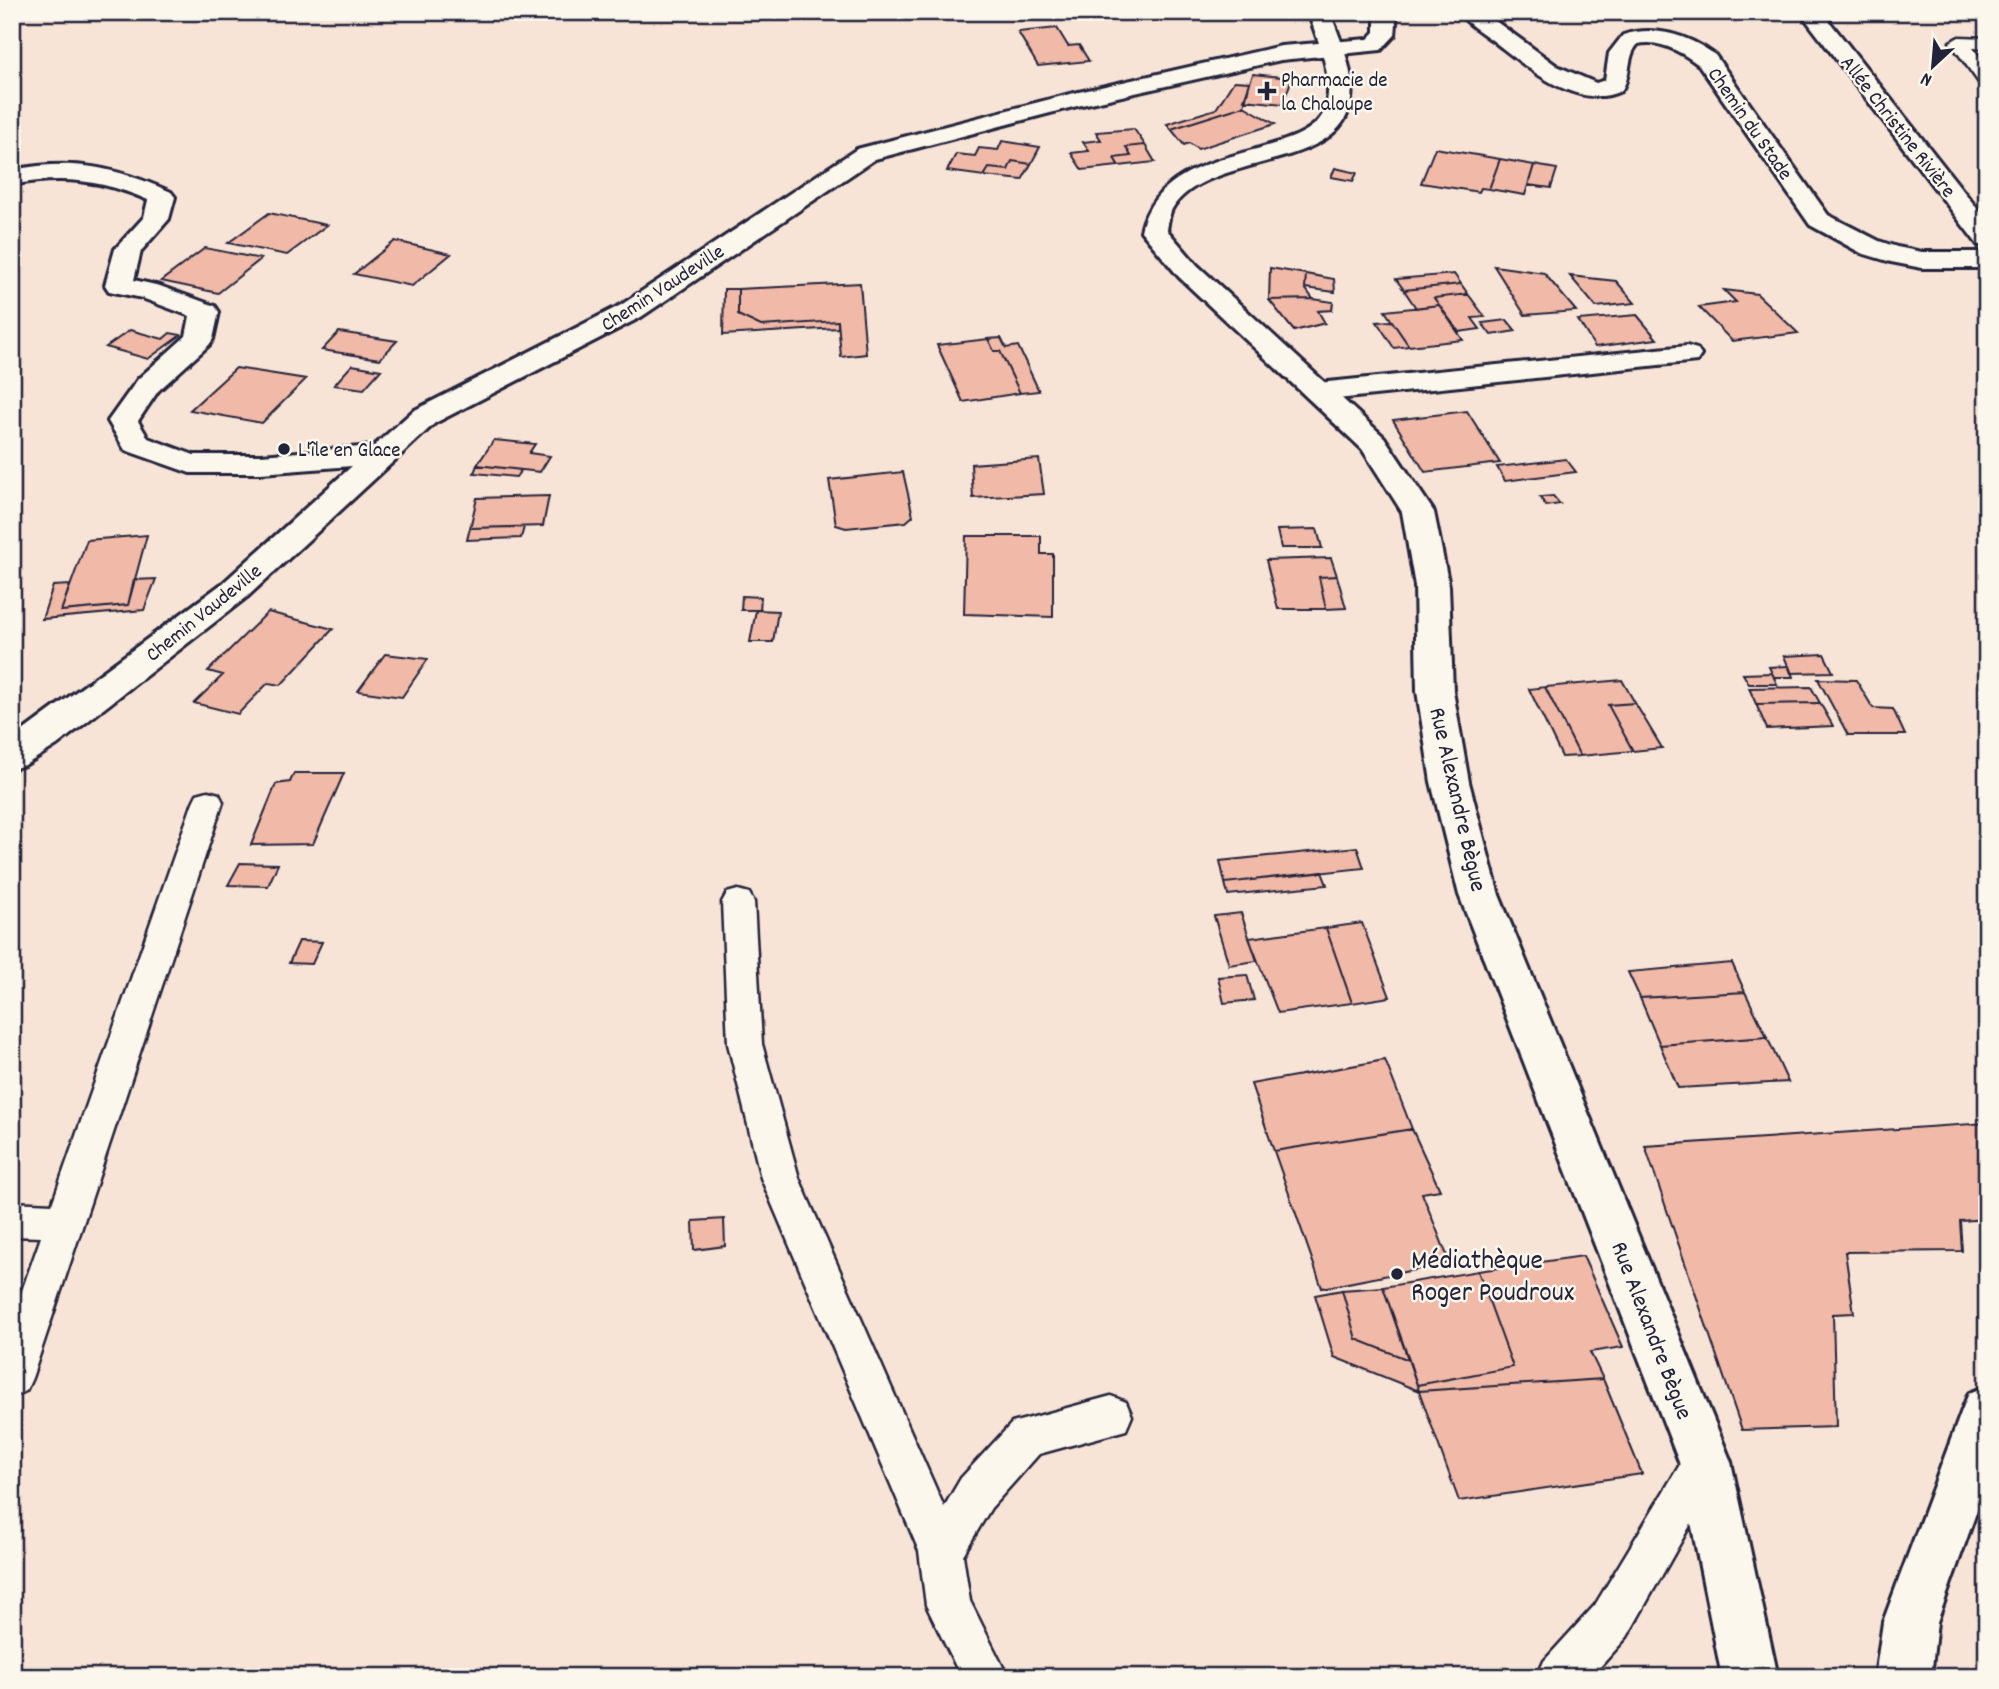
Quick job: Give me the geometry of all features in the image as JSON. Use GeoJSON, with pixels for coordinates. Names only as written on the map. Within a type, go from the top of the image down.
{"type":"FeatureCollection","features":[{"type":"Feature","properties":{"kind":"street","name":"Rue Alexandre Bègue"},"geometry":{"type":"LineString","coordinates":[[1319,12],[1340,83],[1336,116],[1314,136],[1193,178],[1170,193],[1160,207],[1154,231],[1188,271],[1373,443],[1418,512],[1432,586],[1435,691],[1450,782],[1479,895],[1705,1462],[1750,1677]]}},
{"type":"Feature","properties":{"kind":"street"},"geometry":{"type":"LineString","coordinates":[[1332,50],[1373,45],[1382,40],[1387,31],[1386,12]]}},
{"type":"Feature","properties":{"kind":"street","name":"Chemin du Stade"},"geometry":{"type":"LineString","coordinates":[[1469,12],[1568,83],[1596,90],[1613,86],[1618,79],[1623,47],[1629,41],[1640,38],[1679,41],[1707,60],[1819,220],[1891,254],[1922,260],[1987,260]]}},
{"type":"Feature","properties":{"kind":"street","name":"Allée Christine Rivière"},"geometry":{"type":"LineString","coordinates":[[1811,12],[1987,239]]}},
{"type":"Feature","properties":{"kind":"street","name":"Chemin Vaudeville"},"geometry":{"type":"LineString","coordinates":[[12,756],[44,736],[235,590],[424,417],[631,312],[793,201],[866,155],[1070,101],[1281,53],[1332,50]]}},
{"type":"Feature","properties":{"kind":"street"},"geometry":{"type":"LineString","coordinates":[[12,178],[53,169],[119,177],[162,197],[156,219],[128,249],[119,285],[150,292],[205,312],[199,339],[148,385],[123,421],[136,444],[190,464],[261,464],[382,456]]}},
{"type":"Feature","properties":{"kind":"street"},"geometry":{"type":"LineString","coordinates":[[1318,392],[1688,355]]}},
{"type":"Feature","properties":{"kind":"street"},"geometry":{"type":"LineString","coordinates":[[1903,1677],[1910,1622],[1987,1410]]}},
{"type":"Feature","properties":{"kind":"lane"},"geometry":{"type":"LineString","coordinates":[[1987,43],[1959,43],[1987,80]]}},
{"type":"Feature","properties":{"kind":"lane"},"geometry":{"type":"LineString","coordinates":[[12,1378],[208,802]]}},
{"type":"Feature","properties":{"kind":"lane"},"geometry":{"type":"LineString","coordinates":[[738,902],[745,1044],[780,1178],[941,1551],[948,1605],[985,1677]]}},
{"type":"Feature","properties":{"kind":"lane"},"geometry":{"type":"LineString","coordinates":[[12,1219],[66,1221]]}},
{"type":"Feature","properties":{"kind":"lane"},"geometry":{"type":"LineString","coordinates":[[941,1551],[976,1493],[1027,1437],[1111,1416]]}},
{"type":"Feature","properties":{"kind":"lane"},"geometry":{"type":"LineString","coordinates":[[1559,1677],[1611,1621],[1705,1462]]}},
{"type":"Feature","properties":{"kind":"building"},"geometry":{"type":"Polygon","coordinates":[[[1057,28],[1068,46],[1079,45],[1089,61],[1038,66],[1018,32],[1057,28]]]}},
{"type":"Feature","properties":{"kind":"building","name":"Pharmacie de la Chaloupe"},"geometry":{"type":"Polygon","coordinates":[[[1253,74],[1292,78],[1283,104],[1244,100],[1253,74]]]}},
{"type":"Feature","properties":{"kind":"building"},"geometry":{"type":"Polygon","coordinates":[[[1234,81],[1250,82],[1244,106],[1171,129],[1167,124],[1216,109],[1234,81]]]}},
{"type":"Feature","properties":{"kind":"building"},"geometry":{"type":"Polygon","coordinates":[[[1244,106],[1275,124],[1198,149],[1189,143],[1184,145],[1171,129],[1244,106]]]}},
{"type":"Feature","properties":{"kind":"building"},"geometry":{"type":"Polygon","coordinates":[[[1134,129],[1145,145],[1126,147],[1131,156],[1114,158],[1119,166],[1082,170],[1071,153],[1089,151],[1083,142],[1101,140],[1096,132],[1134,129]]]}},
{"type":"Feature","properties":{"kind":"building"},"geometry":{"type":"Polygon","coordinates":[[[1002,141],[1040,147],[1031,164],[1012,161],[1008,170],[989,168],[984,176],[947,171],[956,154],[975,156],[979,148],[998,150],[1002,141]]]}},
{"type":"Feature","properties":{"kind":"building"},"geometry":{"type":"Polygon","coordinates":[[[1145,145],[1155,162],[1119,166],[1114,158],[1131,156],[1126,147],[1145,145]]]}},
{"type":"Feature","properties":{"kind":"building"},"geometry":{"type":"Polygon","coordinates":[[[1435,148],[1500,159],[1489,189],[1481,188],[1479,192],[1421,183],[1435,148]]]}},
{"type":"Feature","properties":{"kind":"building"},"geometry":{"type":"Polygon","coordinates":[[[1500,159],[1534,165],[1525,195],[1489,189],[1500,159]]]}},
{"type":"Feature","properties":{"kind":"building"},"geometry":{"type":"Polygon","coordinates":[[[1012,161],[1031,164],[1022,180],[984,176],[989,168],[1008,170],[1012,161]]]}},
{"type":"Feature","properties":{"kind":"building"},"geometry":{"type":"Polygon","coordinates":[[[1534,165],[1557,169],[1551,188],[1528,185],[1534,165]]]}},
{"type":"Feature","properties":{"kind":"building"},"geometry":{"type":"Polygon","coordinates":[[[1335,168],[1357,173],[1353,181],[1331,177],[1335,168]]]}},
{"type":"Feature","properties":{"kind":"building"},"geometry":{"type":"Polygon","coordinates":[[[269,213],[327,225],[287,255],[228,243],[269,213]]]}},
{"type":"Feature","properties":{"kind":"building"},"geometry":{"type":"Polygon","coordinates":[[[395,241],[451,254],[412,286],[354,274],[395,241]]]}},
{"type":"Feature","properties":{"kind":"building"},"geometry":{"type":"Polygon","coordinates":[[[205,248],[261,259],[218,293],[161,281],[205,248]]]}},
{"type":"Feature","properties":{"kind":"building"},"geometry":{"type":"Polygon","coordinates":[[[1494,266],[1544,273],[1576,311],[1525,315],[1494,266]]]}},
{"type":"Feature","properties":{"kind":"building"},"geometry":{"type":"Polygon","coordinates":[[[1270,268],[1306,274],[1305,288],[1313,299],[1269,300],[1270,268]]]}},
{"type":"Feature","properties":{"kind":"building"},"geometry":{"type":"Polygon","coordinates":[[[1306,274],[1334,279],[1335,292],[1305,288],[1306,274]]]}},
{"type":"Feature","properties":{"kind":"building"},"geometry":{"type":"Polygon","coordinates":[[[1454,274],[1461,284],[1404,290],[1396,279],[1454,274]]]}},
{"type":"Feature","properties":{"kind":"building"},"geometry":{"type":"Polygon","coordinates":[[[1570,276],[1616,281],[1635,303],[1596,307],[1570,276]]]}},
{"type":"Feature","properties":{"kind":"building"},"geometry":{"type":"Polygon","coordinates":[[[860,283],[866,354],[841,357],[838,321],[761,326],[738,315],[738,289],[860,283]]]}},
{"type":"Feature","properties":{"kind":"building"},"geometry":{"type":"Polygon","coordinates":[[[1461,284],[1468,294],[1434,298],[1439,305],[1416,308],[1404,290],[1461,284]]]}},
{"type":"Feature","properties":{"kind":"building"},"geometry":{"type":"Polygon","coordinates":[[[724,289],[738,289],[738,315],[761,326],[838,321],[838,328],[723,335],[724,289]]]}},
{"type":"Feature","properties":{"kind":"building"},"geometry":{"type":"Polygon","coordinates":[[[1724,290],[1757,294],[1798,333],[1732,341],[1699,307],[1736,302],[1724,290]]]}},
{"type":"Feature","properties":{"kind":"building"},"geometry":{"type":"Polygon","coordinates":[[[1468,294],[1485,317],[1472,318],[1480,329],[1459,332],[1434,298],[1468,294]]]}},
{"type":"Feature","properties":{"kind":"building"},"geometry":{"type":"Polygon","coordinates":[[[1313,299],[1333,302],[1332,310],[1318,311],[1325,323],[1294,331],[1269,300],[1313,299]]]}},
{"type":"Feature","properties":{"kind":"building"},"geometry":{"type":"Polygon","coordinates":[[[1439,305],[1463,340],[1409,346],[1385,311],[1439,305]]]}},
{"type":"Feature","properties":{"kind":"building"},"geometry":{"type":"Polygon","coordinates":[[[1637,315],[1657,339],[1595,347],[1578,320],[1637,315]]]}},
{"type":"Feature","properties":{"kind":"building"},"geometry":{"type":"Polygon","coordinates":[[[1507,320],[1516,331],[1491,335],[1482,323],[1507,320]]]}},
{"type":"Feature","properties":{"kind":"building"},"geometry":{"type":"Polygon","coordinates":[[[1392,321],[1409,346],[1394,348],[1377,322],[1392,321]]]}},
{"type":"Feature","properties":{"kind":"building"},"geometry":{"type":"Polygon","coordinates":[[[130,330],[163,339],[170,333],[181,335],[148,359],[106,347],[130,330]]]}},
{"type":"Feature","properties":{"kind":"building"},"geometry":{"type":"Polygon","coordinates":[[[339,332],[397,341],[380,359],[322,350],[339,332]]]}},
{"type":"Feature","properties":{"kind":"building"},"geometry":{"type":"Polygon","coordinates":[[[1001,338],[1006,348],[1018,346],[1039,391],[1020,393],[1000,351],[994,351],[988,339],[1001,338]]]}},
{"type":"Feature","properties":{"kind":"building"},"geometry":{"type":"Polygon","coordinates":[[[988,339],[994,351],[1000,351],[1020,393],[963,402],[937,345],[988,339]]]}},
{"type":"Feature","properties":{"kind":"building"},"geometry":{"type":"Polygon","coordinates":[[[352,365],[381,370],[364,389],[334,385],[352,365]]]}},
{"type":"Feature","properties":{"kind":"building"},"geometry":{"type":"Polygon","coordinates":[[[236,368],[306,379],[262,423],[190,410],[236,368]]]}},
{"type":"Feature","properties":{"kind":"building"},"geometry":{"type":"Polygon","coordinates":[[[1467,411],[1500,463],[1425,472],[1393,420],[1467,411]]]}},
{"type":"Feature","properties":{"kind":"building"},"geometry":{"type":"Polygon","coordinates":[[[494,440],[535,444],[529,453],[550,456],[540,472],[477,465],[494,440]]]}},
{"type":"Feature","properties":{"kind":"building"},"geometry":{"type":"Polygon","coordinates":[[[1039,459],[1044,494],[973,498],[971,464],[1039,459]]]}},
{"type":"Feature","properties":{"kind":"building"},"geometry":{"type":"Polygon","coordinates":[[[1566,459],[1576,472],[1505,481],[1497,467],[1566,459]]]}},
{"type":"Feature","properties":{"kind":"building"},"geometry":{"type":"Polygon","coordinates":[[[477,465],[521,470],[516,477],[474,473],[477,465]]]}},
{"type":"Feature","properties":{"kind":"building"},"geometry":{"type":"Polygon","coordinates":[[[903,472],[913,516],[906,522],[846,528],[836,525],[829,480],[903,472]]]}},
{"type":"Feature","properties":{"kind":"building"},"geometry":{"type":"Polygon","coordinates":[[[549,496],[543,526],[470,528],[477,498],[549,496]]]}},
{"type":"Feature","properties":{"kind":"building"},"geometry":{"type":"Polygon","coordinates":[[[1553,496],[1560,504],[1546,506],[1540,497],[1553,496]]]}},
{"type":"Feature","properties":{"kind":"building"},"geometry":{"type":"Polygon","coordinates":[[[524,527],[521,538],[467,540],[470,528],[524,527]]]}},
{"type":"Feature","properties":{"kind":"building"},"geometry":{"type":"Polygon","coordinates":[[[1317,529],[1322,548],[1281,548],[1277,530],[1317,529]]]}},
{"type":"Feature","properties":{"kind":"building"},"geometry":{"type":"Polygon","coordinates":[[[147,535],[128,605],[61,611],[87,540],[147,535]]]}},
{"type":"Feature","properties":{"kind":"building"},"geometry":{"type":"Polygon","coordinates":[[[966,536],[1041,536],[1041,554],[1053,554],[1053,617],[964,614],[966,536]]]}},
{"type":"Feature","properties":{"kind":"building"},"geometry":{"type":"Polygon","coordinates":[[[1331,558],[1337,576],[1319,577],[1326,609],[1278,609],[1266,560],[1331,558]]]}},
{"type":"Feature","properties":{"kind":"building"},"geometry":{"type":"Polygon","coordinates":[[[1337,576],[1346,608],[1326,609],[1319,577],[1337,576]]]}},
{"type":"Feature","properties":{"kind":"building"},"geometry":{"type":"Polygon","coordinates":[[[156,579],[144,610],[42,619],[53,586],[70,585],[61,611],[128,605],[134,580],[156,579]]]}},
{"type":"Feature","properties":{"kind":"building"},"geometry":{"type":"Polygon","coordinates":[[[742,596],[761,597],[760,610],[741,610],[742,596]]]}},
{"type":"Feature","properties":{"kind":"building"},"geometry":{"type":"Polygon","coordinates":[[[756,610],[778,611],[773,642],[750,642],[756,610]]]}},
{"type":"Feature","properties":{"kind":"building"},"geometry":{"type":"Polygon","coordinates":[[[268,612],[333,629],[281,685],[268,683],[238,714],[194,703],[223,675],[208,671],[268,612]]]}},
{"type":"Feature","properties":{"kind":"building"},"geometry":{"type":"Polygon","coordinates":[[[385,654],[428,659],[402,697],[358,691],[385,654]]]}},
{"type":"Feature","properties":{"kind":"building"},"geometry":{"type":"Polygon","coordinates":[[[1824,654],[1833,672],[1791,673],[1784,656],[1824,654]]]}},
{"type":"Feature","properties":{"kind":"building"},"geometry":{"type":"Polygon","coordinates":[[[1789,666],[1793,677],[1774,677],[1769,667],[1789,666]]]}},
{"type":"Feature","properties":{"kind":"building"},"geometry":{"type":"Polygon","coordinates":[[[1772,673],[1777,684],[1749,684],[1743,674],[1772,673]]]}},
{"type":"Feature","properties":{"kind":"building"},"geometry":{"type":"Polygon","coordinates":[[[1818,679],[1856,680],[1873,708],[1893,709],[1905,735],[1848,735],[1818,679]]]}},
{"type":"Feature","properties":{"kind":"building"},"geometry":{"type":"Polygon","coordinates":[[[1622,680],[1635,703],[1608,705],[1633,751],[1580,756],[1545,687],[1622,680]]]}},
{"type":"Feature","properties":{"kind":"building"},"geometry":{"type":"Polygon","coordinates":[[[1545,687],[1580,756],[1562,757],[1529,689],[1545,687]]]}},
{"type":"Feature","properties":{"kind":"building"},"geometry":{"type":"Polygon","coordinates":[[[1811,687],[1820,703],[1756,704],[1749,688],[1811,687]]]}},
{"type":"Feature","properties":{"kind":"building"},"geometry":{"type":"Polygon","coordinates":[[[1635,703],[1662,748],[1633,751],[1608,705],[1635,703]]]}},
{"type":"Feature","properties":{"kind":"building"},"geometry":{"type":"Polygon","coordinates":[[[1820,703],[1833,726],[1767,729],[1756,704],[1820,703]]]}},
{"type":"Feature","properties":{"kind":"building"},"geometry":{"type":"Polygon","coordinates":[[[294,773],[344,773],[313,844],[251,845],[276,784],[290,782],[294,773]]]}},
{"type":"Feature","properties":{"kind":"building"},"geometry":{"type":"Polygon","coordinates":[[[1357,847],[1364,868],[1225,883],[1220,861],[1357,847]]]}},
{"type":"Feature","properties":{"kind":"building"},"geometry":{"type":"Polygon","coordinates":[[[240,863],[278,864],[268,886],[228,885],[240,863]]]}},
{"type":"Feature","properties":{"kind":"building"},"geometry":{"type":"Polygon","coordinates":[[[1322,872],[1327,885],[1228,895],[1225,883],[1322,872]]]}},
{"type":"Feature","properties":{"kind":"building"},"geometry":{"type":"Polygon","coordinates":[[[1241,913],[1257,961],[1229,965],[1214,916],[1241,913]]]}},
{"type":"Feature","properties":{"kind":"building"},"geometry":{"type":"Polygon","coordinates":[[[1362,923],[1390,997],[1352,1003],[1326,928],[1362,923]]]}},
{"type":"Feature","properties":{"kind":"building"},"geometry":{"type":"Polygon","coordinates":[[[1326,928],[1352,1003],[1278,1013],[1249,938],[1326,928]]]}},
{"type":"Feature","properties":{"kind":"building"},"geometry":{"type":"Polygon","coordinates":[[[299,941],[322,942],[312,964],[289,963],[299,941]]]}},
{"type":"Feature","properties":{"kind":"building"},"geometry":{"type":"Polygon","coordinates":[[[1732,963],[1745,992],[1640,998],[1628,972],[1732,963]]]}},
{"type":"Feature","properties":{"kind":"building"},"geometry":{"type":"Polygon","coordinates":[[[1247,975],[1254,1000],[1224,1003],[1218,977],[1247,975]]]}},
{"type":"Feature","properties":{"kind":"building"},"geometry":{"type":"Polygon","coordinates":[[[1745,992],[1767,1037],[1660,1045],[1640,998],[1745,992]]]}},
{"type":"Feature","properties":{"kind":"building"},"geometry":{"type":"Polygon","coordinates":[[[1767,1037],[1788,1082],[1678,1088],[1660,1045],[1767,1037]]]}},
{"type":"Feature","properties":{"kind":"building"},"geometry":{"type":"Polygon","coordinates":[[[1385,1060],[1412,1129],[1274,1151],[1251,1084],[1385,1060]]]}},
{"type":"Feature","properties":{"kind":"building"},"geometry":{"type":"Polygon","coordinates":[[[1987,1123],[1987,1219],[1960,1221],[1962,1251],[1845,1252],[1854,1313],[1833,1314],[1836,1427],[1742,1430],[1645,1146],[1987,1123]]]}},
{"type":"Feature","properties":{"kind":"building"},"geometry":{"type":"Polygon","coordinates":[[[1412,1129],[1440,1190],[1422,1193],[1450,1263],[1322,1288],[1274,1151],[1412,1129]]]}},
{"type":"Feature","properties":{"kind":"building"},"geometry":{"type":"Polygon","coordinates":[[[724,1219],[725,1246],[694,1250],[693,1221],[724,1219]]]}},
{"type":"Feature","properties":{"kind":"building"},"geometry":{"type":"Polygon","coordinates":[[[1583,1256],[1623,1347],[1590,1352],[1603,1379],[1419,1391],[1417,1385],[1513,1367],[1478,1271],[1583,1256]]]}},
{"type":"Feature","properties":{"kind":"building"},"geometry":{"type":"Polygon","coordinates":[[[1478,1271],[1513,1367],[1417,1385],[1383,1287],[1478,1271]]]}},
{"type":"Feature","properties":{"kind":"building"},"geometry":{"type":"Polygon","coordinates":[[[1383,1287],[1409,1360],[1356,1339],[1342,1290],[1383,1287]]]}},
{"type":"Feature","properties":{"kind":"building"},"geometry":{"type":"Polygon","coordinates":[[[1342,1290],[1356,1339],[1409,1360],[1419,1391],[1334,1357],[1315,1295],[1342,1290]]]}},
{"type":"Feature","properties":{"kind":"building"},"geometry":{"type":"Polygon","coordinates":[[[1603,1379],[1642,1474],[1459,1501],[1419,1391],[1603,1379]]]}},
{"type":"Feature","properties":{"kind":"place","name":"Pharmacie de la Chaloupe"},"geometry":{"type":"Point","coordinates":[1267,91]}},
{"type":"Feature","properties":{"kind":"place","name":"L'île en Glace"},"geometry":{"type":"Point","coordinates":[284,449]}},
{"type":"Feature","properties":{"kind":"place","name":"Médiathèque Roger Poudroux"},"geometry":{"type":"Point","coordinates":[1397,1274]}}]}
